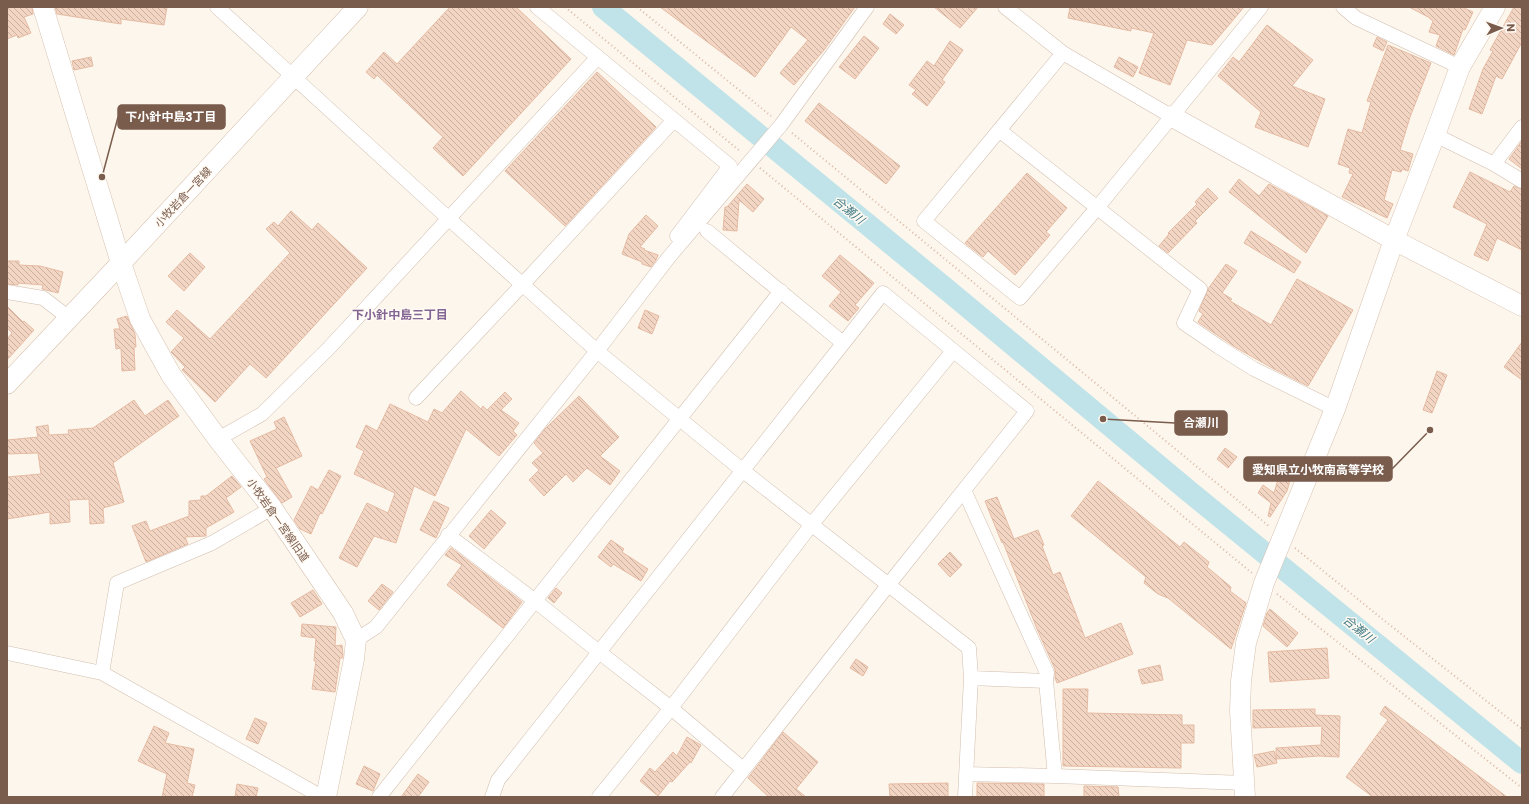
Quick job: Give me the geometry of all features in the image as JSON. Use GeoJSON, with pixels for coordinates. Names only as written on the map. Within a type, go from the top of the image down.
{"type":"FeatureCollection","features":[{"type":"Feature","properties":{"kind":"street","name":"小牧岩倉一宮線旧道"},"geometry":{"type":"LineString","coordinates":[[43,7],[140,319],[171,374],[218,439],[272,508],[343,613],[356,640]]}},
{"type":"Feature","properties":{"kind":"street"},"geometry":{"type":"LineString","coordinates":[[218,7],[448,218],[597,351],[742,470],[969,648],[971,678],[965,797]]}},
{"type":"Feature","properties":{"kind":"street","name":"小牧岩倉一宮線"},"geometry":{"type":"LineString","coordinates":[[7,384],[122,263],[358,7]]}},
{"type":"Feature","properties":{"kind":"street"},"geometry":{"type":"LineString","coordinates":[[537,7],[597,58],[730,166],[668,248],[669,257]]}},
{"type":"Feature","properties":{"kind":"street"},"geometry":{"type":"LineString","coordinates":[[326,797],[354,659],[356,640],[376,627],[448,535],[597,351],[669,257],[781,125],[867,7]]}},
{"type":"Feature","properties":{"kind":"street"},"geometry":{"type":"LineString","coordinates":[[1005,7],[1063,53],[1171,116],[1394,240],[1522,306]]}},
{"type":"Feature","properties":{"kind":"street"},"geometry":{"type":"LineString","coordinates":[[1063,53],[924,221],[1020,298],[1097,208],[1261,7]]}},
{"type":"Feature","properties":{"kind":"street"},"geometry":{"type":"LineString","coordinates":[[1343,7],[1356,18],[1460,67]]}},
{"type":"Feature","properties":{"kind":"street"},"geometry":{"type":"LineString","coordinates":[[966,774],[1055,776],[1245,790],[1240,711],[1241,681],[1246,643],[1264,583],[1335,409],[1394,240],[1436,135],[1460,67],[1495,7]]}},
{"type":"Feature","properties":{"kind":"street"},"geometry":{"type":"LineString","coordinates":[[218,439],[262,414],[329,348],[597,58]]}},
{"type":"Feature","properties":{"kind":"street"},"geometry":{"type":"LineString","coordinates":[[416,398],[674,120]]}},
{"type":"Feature","properties":{"kind":"street"},"geometry":{"type":"LineString","coordinates":[[1494,164],[1522,127]]}},
{"type":"Feature","properties":{"kind":"street"},"geometry":{"type":"LineString","coordinates":[[999,130],[1200,289],[1184,323],[1218,347],[1254,369],[1335,409]]}},
{"type":"Feature","properties":{"kind":"street"},"geometry":{"type":"LineString","coordinates":[[1436,135],[1494,164],[1522,182]]}},
{"type":"Feature","properties":{"kind":"street"},"geometry":{"type":"LineString","coordinates":[[707,231],[843,343]]}},
{"type":"Feature","properties":{"kind":"street"},"geometry":{"type":"LineString","coordinates":[[379,797],[781,291]]}},
{"type":"Feature","properties":{"kind":"street"},"geometry":{"type":"LineString","coordinates":[[7,292],[43,298],[69,318]]}},
{"type":"Feature","properties":{"kind":"street"},"geometry":{"type":"LineString","coordinates":[[492,797],[498,780],[883,293],[1028,411],[888,584],[722,797]]}},
{"type":"Feature","properties":{"kind":"street"},"geometry":{"type":"LineString","coordinates":[[599,797],[671,708],[812,524],[953,351]]}},
{"type":"Feature","properties":{"kind":"street"},"geometry":{"type":"LineString","coordinates":[[964,490],[1047,673],[1046,681],[1055,776]]}},
{"type":"Feature","properties":{"kind":"street"},"geometry":{"type":"LineString","coordinates":[[102,672],[117,583],[212,543],[272,508]]}},
{"type":"Feature","properties":{"kind":"street"},"geometry":{"type":"LineString","coordinates":[[448,535],[534,600],[598,652],[671,708],[743,769]]}},
{"type":"Feature","properties":{"kind":"street"},"geometry":{"type":"LineString","coordinates":[[7,653],[102,672],[322,797]]}},
{"type":"Feature","properties":{"kind":"street"},"geometry":{"type":"LineString","coordinates":[[971,678],[1046,681]]}},
{"type":"Feature","properties":{"kind":"path"},"geometry":{"type":"LineString","coordinates":[[565,7],[753,159],[1264,583],[1522,788]]}},
{"type":"Feature","properties":{"kind":"path"},"geometry":{"type":"LineString","coordinates":[[637,7],[1282,539],[1522,729]]}},
{"type":"Feature","properties":{"kind":"building"},"geometry":{"type":"Polygon","coordinates":[[[7,7],[32,7],[33,14],[24,17],[31,33],[18,38],[17,35],[7,39],[7,7]]]}},
{"type":"Feature","properties":{"kind":"building"},"geometry":{"type":"Polygon","coordinates":[[[55,7],[167,7],[164,25],[121,19],[121,24],[57,14],[55,7]]]}},
{"type":"Feature","properties":{"kind":"building"},"geometry":{"type":"Polygon","coordinates":[[[450,7],[516,7],[571,59],[463,176],[433,148],[443,137],[377,75],[374,79],[366,72],[384,52],[397,64],[450,7]]]}},
{"type":"Feature","properties":{"kind":"building"},"geometry":{"type":"Polygon","coordinates":[[[660,7],[855,7],[824,50],[794,85],[780,73],[808,40],[791,27],[755,77],[660,7]]]}},
{"type":"Feature","properties":{"kind":"building"},"geometry":{"type":"Polygon","coordinates":[[[934,7],[978,7],[960,28],[934,7]]]}},
{"type":"Feature","properties":{"kind":"building"},"geometry":{"type":"Polygon","coordinates":[[[1070,7],[1244,7],[1212,45],[1187,40],[1170,85],[1139,73],[1154,33],[1131,28],[1131,31],[1068,18],[1070,7]]]}},
{"type":"Feature","properties":{"kind":"building"},"geometry":{"type":"Polygon","coordinates":[[[1409,7],[1462,7],[1473,12],[1465,30],[1463,29],[1454,55],[1436,46],[1440,35],[1429,32],[1433,21],[1409,7]]]}},
{"type":"Feature","properties":{"kind":"building"},"geometry":{"type":"Polygon","coordinates":[[[1514,7],[1522,7],[1522,42],[1502,79],[1496,76],[1482,114],[1469,109],[1483,69],[1493,51],[1490,50],[1514,7]]]}},
{"type":"Feature","properties":{"kind":"building"},"geometry":{"type":"Polygon","coordinates":[[[890,14],[904,25],[896,34],[883,24],[890,14]]]}},
{"type":"Feature","properties":{"kind":"building"},"geometry":{"type":"Polygon","coordinates":[[[1267,25],[1313,60],[1292,86],[1325,99],[1308,147],[1255,127],[1261,112],[1218,76],[1233,57],[1239,62],[1267,25]]]}},
{"type":"Feature","properties":{"kind":"building"},"geometry":{"type":"Polygon","coordinates":[[[864,36],[879,48],[855,79],[839,67],[864,36]]]}},
{"type":"Feature","properties":{"kind":"building"},"geometry":{"type":"Polygon","coordinates":[[[1377,37],[1387,42],[1383,51],[1373,46],[1377,37]]]}},
{"type":"Feature","properties":{"kind":"building"},"geometry":{"type":"Polygon","coordinates":[[[950,41],[963,50],[942,80],[945,82],[927,106],[912,94],[916,90],[909,85],[927,61],[934,66],[950,41]]]}},
{"type":"Feature","properties":{"kind":"building"},"geometry":{"type":"Polygon","coordinates":[[[1388,45],[1431,63],[1410,117],[1400,150],[1413,154],[1408,171],[1402,169],[1401,172],[1392,170],[1384,200],[1393,204],[1387,218],[1342,197],[1353,174],[1349,173],[1350,168],[1338,164],[1348,129],[1362,133],[1371,102],[1367,101],[1388,45]]]}},
{"type":"Feature","properties":{"kind":"building"},"geometry":{"type":"Polygon","coordinates":[[[91,57],[93,66],[74,70],[72,61],[91,57]]]}},
{"type":"Feature","properties":{"kind":"building"},"geometry":{"type":"Polygon","coordinates":[[[1119,57],[1138,67],[1133,77],[1114,67],[1119,57]]]}},
{"type":"Feature","properties":{"kind":"building"},"geometry":{"type":"Polygon","coordinates":[[[597,72],[656,127],[565,226],[505,171],[597,72]]]}},
{"type":"Feature","properties":{"kind":"building"},"geometry":{"type":"Polygon","coordinates":[[[819,103],[900,166],[886,184],[805,121],[819,103]]]}},
{"type":"Feature","properties":{"kind":"building"},"geometry":{"type":"Polygon","coordinates":[[[1522,141],[1522,169],[1509,159],[1522,141]]]}},
{"type":"Feature","properties":{"kind":"building"},"geometry":{"type":"Polygon","coordinates":[[[1470,172],[1510,192],[1514,186],[1522,189],[1522,250],[1497,238],[1488,261],[1474,255],[1487,224],[1453,207],[1470,172]]]}},
{"type":"Feature","properties":{"kind":"building"},"geometry":{"type":"Polygon","coordinates":[[[1027,173],[1067,208],[1046,232],[1050,235],[1015,275],[988,251],[983,257],[965,243],[1027,173]]]}},
{"type":"Feature","properties":{"kind":"building"},"geometry":{"type":"Polygon","coordinates":[[[1239,179],[1259,196],[1269,184],[1328,216],[1306,253],[1229,192],[1239,179]]]}},
{"type":"Feature","properties":{"kind":"building"},"geometry":{"type":"Polygon","coordinates":[[[747,184],[764,199],[753,212],[739,200],[737,231],[723,230],[725,207],[727,207],[747,184]]]}},
{"type":"Feature","properties":{"kind":"building"},"geometry":{"type":"Polygon","coordinates":[[[1208,188],[1218,198],[1195,221],[1197,223],[1168,253],[1159,246],[1169,234],[1168,233],[1197,204],[1195,202],[1208,188]]]}},
{"type":"Feature","properties":{"kind":"building"},"geometry":{"type":"Polygon","coordinates":[[[291,211],[312,230],[318,223],[367,268],[266,378],[250,364],[215,402],[182,370],[185,367],[171,352],[184,338],[166,322],[177,310],[210,339],[290,253],[266,229],[274,222],[278,226],[291,211]]]}},
{"type":"Feature","properties":{"kind":"building"},"geometry":{"type":"Polygon","coordinates":[[[646,215],[658,226],[640,247],[658,255],[651,267],[622,254],[629,234],[646,215]]]}},
{"type":"Feature","properties":{"kind":"building"},"geometry":{"type":"Polygon","coordinates":[[[1251,231],[1301,262],[1294,273],[1244,243],[1251,231]]]}},
{"type":"Feature","properties":{"kind":"building"},"geometry":{"type":"Polygon","coordinates":[[[190,253],[205,267],[184,291],[168,276],[190,253]]]}},
{"type":"Feature","properties":{"kind":"building"},"geometry":{"type":"Polygon","coordinates":[[[840,255],[874,283],[855,305],[859,308],[848,321],[829,306],[841,292],[822,276],[840,255]]]}},
{"type":"Feature","properties":{"kind":"building"},"geometry":{"type":"Polygon","coordinates":[[[7,261],[19,261],[19,265],[40,266],[63,272],[58,293],[42,289],[43,285],[18,283],[18,285],[7,284],[7,261]]]}},
{"type":"Feature","properties":{"kind":"building"},"geometry":{"type":"Polygon","coordinates":[[[1226,264],[1237,271],[1222,293],[1232,299],[1230,301],[1271,325],[1297,279],[1353,310],[1308,386],[1235,347],[1198,322],[1203,314],[1199,311],[1208,289],[1226,264]]]}},
{"type":"Feature","properties":{"kind":"building"},"geometry":{"type":"Polygon","coordinates":[[[7,306],[23,322],[24,321],[34,330],[7,360],[7,339],[12,333],[7,328],[7,306]]]}},
{"type":"Feature","properties":{"kind":"building"},"geometry":{"type":"Polygon","coordinates":[[[645,310],[659,316],[652,334],[638,328],[645,310]]]}},
{"type":"Feature","properties":{"kind":"building"},"geometry":{"type":"Polygon","coordinates":[[[127,316],[135,334],[135,370],[122,371],[121,348],[116,349],[114,329],[120,329],[117,319],[127,316]]]}},
{"type":"Feature","properties":{"kind":"building"},"geometry":{"type":"Polygon","coordinates":[[[1522,342],[1522,380],[1504,367],[1522,342]]]}},
{"type":"Feature","properties":{"kind":"building"},"geometry":{"type":"Polygon","coordinates":[[[1437,371],[1447,375],[1432,413],[1423,410],[1437,371]]]}},
{"type":"Feature","properties":{"kind":"building"},"geometry":{"type":"Polygon","coordinates":[[[461,391],[481,409],[483,406],[487,410],[505,392],[512,399],[501,410],[519,423],[513,431],[517,435],[499,456],[466,429],[435,496],[414,486],[396,543],[374,536],[357,567],[339,558],[367,503],[388,513],[395,493],[354,474],[364,451],[356,447],[366,425],[377,431],[390,404],[428,422],[434,409],[442,413],[461,391]]]}},
{"type":"Feature","properties":{"kind":"building"},"geometry":{"type":"Polygon","coordinates":[[[579,396],[619,437],[600,456],[620,471],[610,485],[587,468],[573,482],[566,474],[544,496],[529,480],[539,470],[532,463],[543,453],[534,443],[545,429],[579,396]]]}},
{"type":"Feature","properties":{"kind":"building"},"geometry":{"type":"Polygon","coordinates":[[[134,400],[145,416],[168,400],[179,416],[113,463],[124,502],[103,508],[104,523],[90,524],[89,499],[69,500],[70,522],[50,524],[50,512],[7,519],[7,477],[41,474],[38,453],[7,454],[7,440],[38,437],[36,427],[48,425],[49,435],[69,434],[68,430],[93,428],[134,400]]]}},
{"type":"Feature","properties":{"kind":"building"},"geometry":{"type":"Polygon","coordinates":[[[284,417],[302,456],[276,468],[292,497],[282,503],[264,479],[267,477],[250,441],[277,429],[274,422],[284,417]]]}},
{"type":"Feature","properties":{"kind":"building"},"geometry":{"type":"Polygon","coordinates":[[[1225,448],[1237,457],[1228,468],[1217,459],[1225,448]]]}},
{"type":"Feature","properties":{"kind":"building"},"geometry":{"type":"Polygon","coordinates":[[[1284,459],[1295,462],[1287,491],[1270,517],[1268,516],[1271,503],[1258,493],[1263,485],[1274,493],[1284,459]]]}},
{"type":"Feature","properties":{"kind":"building"},"geometry":{"type":"Polygon","coordinates":[[[329,470],[341,476],[322,514],[320,513],[311,534],[300,529],[294,520],[311,486],[318,490],[329,470]]]}},
{"type":"Feature","properties":{"kind":"building"},"geometry":{"type":"Polygon","coordinates":[[[232,476],[241,487],[226,498],[234,512],[206,528],[206,536],[185,537],[188,544],[146,562],[132,526],[146,521],[150,531],[189,516],[189,501],[201,500],[201,496],[206,496],[232,476]]]}},
{"type":"Feature","properties":{"kind":"building"},"geometry":{"type":"Polygon","coordinates":[[[1098,481],[1180,547],[1184,542],[1209,562],[1207,567],[1231,587],[1230,591],[1246,603],[1231,649],[1168,598],[1158,594],[1144,583],[1146,577],[1071,516],[1098,481]]]}},
{"type":"Feature","properties":{"kind":"building"},"geometry":{"type":"Polygon","coordinates":[[[997,497],[1014,539],[1038,530],[1044,545],[1042,546],[1053,575],[1060,572],[1085,638],[1121,623],[1133,654],[1057,683],[1055,678],[1055,669],[1037,629],[1003,542],[1002,543],[985,501],[997,497]]]}},
{"type":"Feature","properties":{"kind":"building"},"geometry":{"type":"Polygon","coordinates":[[[434,501],[449,508],[436,538],[420,530],[434,501]]]}},
{"type":"Feature","properties":{"kind":"building"},"geometry":{"type":"Polygon","coordinates":[[[491,510],[506,523],[484,549],[469,536],[491,510]]]}},
{"type":"Feature","properties":{"kind":"building"},"geometry":{"type":"Polygon","coordinates":[[[611,540],[624,549],[622,552],[648,569],[641,581],[613,564],[611,567],[598,557],[611,540]]]}},
{"type":"Feature","properties":{"kind":"building"},"geometry":{"type":"Polygon","coordinates":[[[451,548],[522,602],[503,628],[447,585],[462,565],[445,555],[451,548]]]}},
{"type":"Feature","properties":{"kind":"building"},"geometry":{"type":"Polygon","coordinates":[[[950,552],[962,565],[950,577],[938,564],[950,552]]]}},
{"type":"Feature","properties":{"kind":"building"},"geometry":{"type":"Polygon","coordinates":[[[382,584],[393,592],[379,610],[368,601],[382,584]]]}},
{"type":"Feature","properties":{"kind":"building"},"geometry":{"type":"Polygon","coordinates":[[[556,588],[562,593],[554,603],[548,598],[556,588]]]}},
{"type":"Feature","properties":{"kind":"building"},"geometry":{"type":"Polygon","coordinates":[[[313,590],[322,604],[300,617],[291,603],[313,590]]]}},
{"type":"Feature","properties":{"kind":"building"},"geometry":{"type":"Polygon","coordinates":[[[1270,609],[1298,633],[1287,647],[1263,626],[1267,613],[1270,609]]]}},
{"type":"Feature","properties":{"kind":"building"},"geometry":{"type":"Polygon","coordinates":[[[302,624],[336,627],[335,646],[342,645],[343,658],[340,658],[335,692],[312,689],[316,661],[314,661],[316,638],[301,636],[302,624]]]}},
{"type":"Feature","properties":{"kind":"building"},"geometry":{"type":"Polygon","coordinates":[[[1327,648],[1329,678],[1270,682],[1268,652],[1327,648]]]}},
{"type":"Feature","properties":{"kind":"building"},"geometry":{"type":"Polygon","coordinates":[[[856,659],[868,667],[863,676],[850,668],[856,659]]]}},
{"type":"Feature","properties":{"kind":"building"},"geometry":{"type":"Polygon","coordinates":[[[1160,665],[1163,680],[1142,684],[1138,670],[1160,665]]]}},
{"type":"Feature","properties":{"kind":"building"},"geometry":{"type":"Polygon","coordinates":[[[1063,689],[1088,689],[1087,713],[1182,715],[1182,725],[1194,725],[1194,743],[1181,743],[1181,768],[1063,766],[1063,689]]]}},
{"type":"Feature","properties":{"kind":"building"},"geometry":{"type":"Polygon","coordinates":[[[1385,706],[1507,797],[1373,797],[1346,777],[1388,720],[1380,714],[1385,706]]]}},
{"type":"Feature","properties":{"kind":"building"},"geometry":{"type":"Polygon","coordinates":[[[1315,709],[1315,715],[1340,716],[1339,757],[1319,756],[1276,759],[1276,748],[1321,745],[1322,726],[1253,728],[1253,710],[1315,709]]]}},
{"type":"Feature","properties":{"kind":"building"},"geometry":{"type":"Polygon","coordinates":[[[255,718],[267,723],[258,744],[246,739],[255,718]]]}},
{"type":"Feature","properties":{"kind":"building"},"geometry":{"type":"Polygon","coordinates":[[[154,726],[169,733],[165,743],[194,749],[187,783],[195,785],[192,797],[162,797],[167,774],[138,761],[154,726]]]}},
{"type":"Feature","properties":{"kind":"building"},"geometry":{"type":"Polygon","coordinates":[[[783,732],[818,762],[796,789],[806,797],[769,797],[748,778],[783,732]]]}},
{"type":"Feature","properties":{"kind":"building"},"geometry":{"type":"Polygon","coordinates":[[[687,737],[701,745],[691,763],[690,762],[672,782],[670,781],[658,796],[640,781],[650,768],[655,772],[673,752],[677,756],[687,737]]]}},
{"type":"Feature","properties":{"kind":"building"},"geometry":{"type":"Polygon","coordinates":[[[1274,751],[1277,763],[1257,767],[1254,755],[1274,751]]]}},
{"type":"Feature","properties":{"kind":"building"},"geometry":{"type":"Polygon","coordinates":[[[364,766],[380,774],[373,791],[356,784],[364,766]]]}},
{"type":"Feature","properties":{"kind":"building"},"geometry":{"type":"Polygon","coordinates":[[[418,774],[429,782],[418,797],[401,797],[418,774]]]}},
{"type":"Feature","properties":{"kind":"building"},"geometry":{"type":"Polygon","coordinates":[[[948,783],[948,797],[890,797],[889,784],[948,783]]]}},
{"type":"Feature","properties":{"kind":"building"},"geometry":{"type":"Polygon","coordinates":[[[977,783],[1044,784],[1044,797],[977,797],[977,783]]]}},
{"type":"Feature","properties":{"kind":"building"},"geometry":{"type":"Polygon","coordinates":[[[237,784],[258,788],[256,797],[235,797],[237,784]]]}},
{"type":"Feature","properties":{"kind":"building"},"geometry":{"type":"Polygon","coordinates":[[[1084,786],[1118,787],[1119,797],[1084,797],[1084,786]]]}},
{"type":"Feature","properties":{"kind":"waterway","name":"合瀬川"},"geometry":{"type":"LineString","coordinates":[[603,7],[951,293],[1191,493],[1522,763]]}},
{"type":"Feature","properties":{"kind":"place","name":"下小針中島3丁目"},"geometry":{"type":"Point","coordinates":[102,177]}},
{"type":"Feature","properties":{"kind":"place","name":"合瀬川"},"geometry":{"type":"Point","coordinates":[1103,419]}},
{"type":"Feature","properties":{"kind":"place","name":"愛知県立小牧南高等学校"},"geometry":{"type":"Point","coordinates":[1430,430]}},
{"type":"Feature","properties":{"kind":"district","name":"下小針中島三丁目"},"geometry":{"type":"Point","coordinates":[400,314]}}]}
